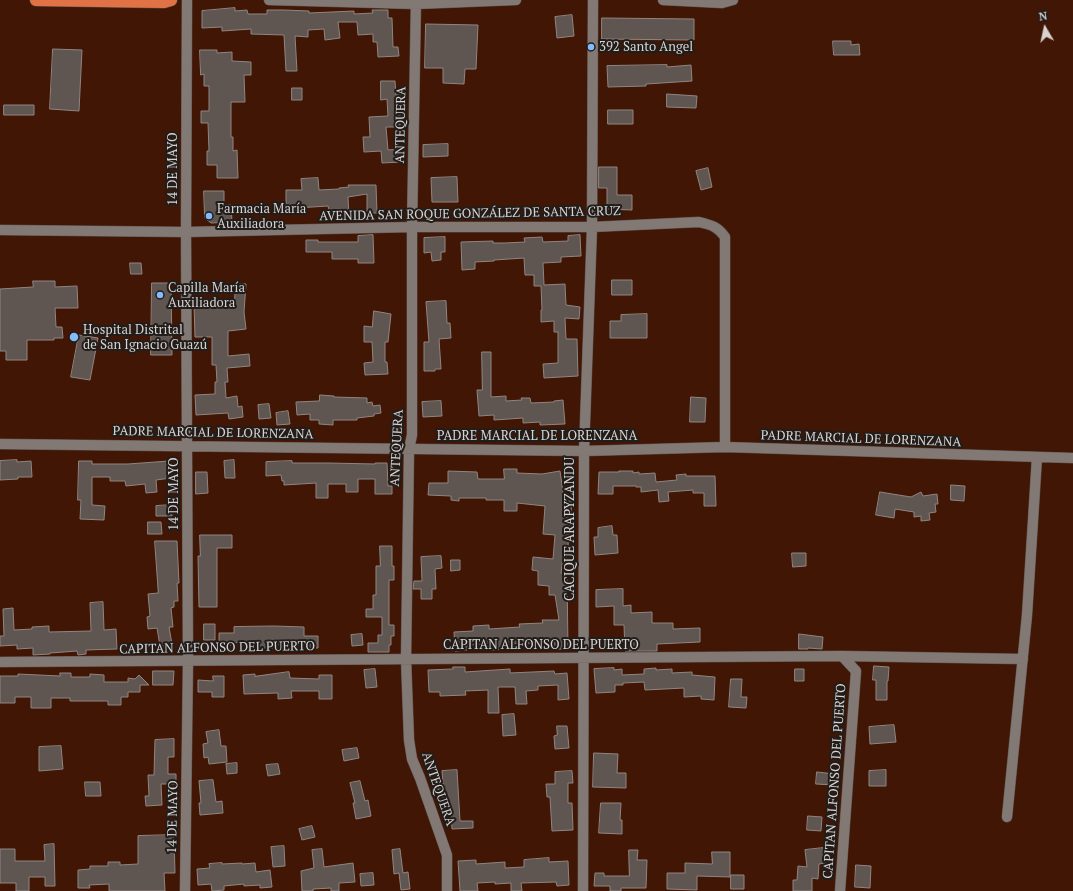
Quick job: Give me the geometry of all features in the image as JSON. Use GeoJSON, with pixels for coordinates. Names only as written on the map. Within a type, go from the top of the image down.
{"type":"FeatureCollection","features":[{"type":"Feature","properties":{"kind":"highway"},"geometry":{"type":"LineString","coordinates":[[36,0],[164,2],[171,0]]}},
{"type":"Feature","properties":{"kind":"street","name":"14 DE MAYO"},"geometry":{"type":"LineString","coordinates":[[186,891],[188,661],[186,232],[187,0]]}},
{"type":"Feature","properties":{"kind":"street"},"geometry":{"type":"LineString","coordinates":[[269,0],[416,2],[516,0]]}},
{"type":"Feature","properties":{"kind":"street","name":"CACIQUE ARAPYZANDU"},"geometry":{"type":"LineString","coordinates":[[583,891],[584,451],[592,227],[593,0]]}},
{"type":"Feature","properties":{"kind":"street"},"geometry":{"type":"LineString","coordinates":[[663,0],[733,0]]}},
{"type":"Feature","properties":{"kind":"street","name":"ANTEQUERA"},"geometry":{"type":"LineString","coordinates":[[416,2],[412,227],[412,435],[409,449],[406,659],[409,740],[412,760],[420,778],[447,855],[447,891]]}},
{"type":"Feature","properties":{"kind":"street","name":"AVENIDA SAN ROQUE GONZÁLEZ DE SANTA CRUZ"},"geometry":{"type":"LineString","coordinates":[[0,230],[186,232],[412,227],[592,227],[699,222],[709,224],[719,229],[725,237],[725,447]]}},
{"type":"Feature","properties":{"kind":"street","name":"PADRE MARCIAL DE LORENZANA"},"geometry":{"type":"LineString","coordinates":[[0,444],[187,445],[584,451],[725,447],[1073,458]]}},
{"type":"Feature","properties":{"kind":"street"},"geometry":{"type":"LineString","coordinates":[[1007,817],[1027,615],[1037,458]]}},
{"type":"Feature","properties":{"kind":"street"},"geometry":{"type":"LineString","coordinates":[[842,656],[1022,659]]}},
{"type":"Feature","properties":{"kind":"street","name":"CAPITAN ALFONSO DEL PUERTO"},"geometry":{"type":"LineString","coordinates":[[0,662],[842,656],[856,671],[840,891]]}},
{"type":"Feature","properties":{"kind":"shaded area"},"geometry":{"type":"Polygon","coordinates":[[[0,0],[1073,0],[1073,891],[0,891],[0,0]]]}},
{"type":"Feature","properties":{"kind":"building"},"geometry":{"type":"Polygon","coordinates":[[[235,8],[235,11],[247,10],[248,14],[267,14],[267,10],[309,11],[309,13],[354,11],[354,14],[373,13],[372,10],[388,10],[388,18],[392,18],[393,47],[398,47],[399,56],[378,57],[377,42],[373,42],[373,34],[358,35],[357,22],[338,22],[340,38],[325,40],[324,29],[308,30],[308,37],[295,36],[297,71],[286,71],[284,35],[251,34],[251,29],[222,31],[222,27],[202,28],[202,11],[235,8]]]}},
{"type":"Feature","properties":{"kind":"building"},"geometry":{"type":"Polygon","coordinates":[[[572,15],[574,36],[557,38],[555,17],[572,15]]]}},
{"type":"Feature","properties":{"kind":"building"},"geometry":{"type":"Polygon","coordinates":[[[602,18],[694,19],[694,40],[602,39],[602,18]]]}},
{"type":"Feature","properties":{"kind":"building"},"geometry":{"type":"Polygon","coordinates":[[[426,24],[478,25],[476,69],[465,69],[464,84],[443,83],[443,68],[425,68],[426,24]]]}},
{"type":"Feature","properties":{"kind":"building"},"geometry":{"type":"Polygon","coordinates":[[[833,41],[851,41],[851,45],[859,44],[860,55],[834,55],[833,41]]]}},
{"type":"Feature","properties":{"kind":"building"},"geometry":{"type":"Polygon","coordinates":[[[53,49],[82,50],[79,111],[50,109],[53,49]]]}},
{"type":"Feature","properties":{"kind":"building"},"geometry":{"type":"Polygon","coordinates":[[[200,50],[217,50],[217,53],[232,52],[232,61],[251,62],[251,75],[244,75],[245,102],[231,102],[231,137],[233,137],[233,151],[237,150],[238,178],[217,178],[217,165],[207,165],[207,151],[209,151],[208,123],[201,123],[201,111],[209,111],[209,86],[204,86],[204,74],[201,75],[200,50]]]}},
{"type":"Feature","properties":{"kind":"building"},"geometry":{"type":"Polygon","coordinates":[[[667,65],[667,67],[691,65],[692,81],[646,84],[646,86],[608,87],[607,66],[667,65]]]}},
{"type":"Feature","properties":{"kind":"building"},"geometry":{"type":"Polygon","coordinates":[[[381,81],[395,81],[396,95],[400,95],[400,127],[386,127],[388,150],[400,149],[401,162],[382,163],[381,151],[364,152],[363,137],[370,137],[369,117],[388,116],[387,99],[381,100],[381,81]]]}},
{"type":"Feature","properties":{"kind":"building"},"geometry":{"type":"Polygon","coordinates":[[[292,88],[302,88],[302,100],[292,100],[292,88]]]}},
{"type":"Feature","properties":{"kind":"building"},"geometry":{"type":"Polygon","coordinates":[[[667,94],[697,96],[696,108],[667,107],[667,94]]]}},
{"type":"Feature","properties":{"kind":"building"},"geometry":{"type":"Polygon","coordinates":[[[4,105],[34,105],[34,115],[4,115],[4,105]]]}},
{"type":"Feature","properties":{"kind":"building"},"geometry":{"type":"Polygon","coordinates":[[[608,110],[633,110],[633,124],[608,124],[608,110]]]}},
{"type":"Feature","properties":{"kind":"building"},"geometry":{"type":"Polygon","coordinates":[[[448,144],[448,156],[423,157],[423,145],[448,144]]]}},
{"type":"Feature","properties":{"kind":"building"},"geometry":{"type":"Polygon","coordinates":[[[599,167],[617,167],[617,195],[632,195],[632,210],[607,209],[607,188],[599,188],[599,167]]]}},
{"type":"Feature","properties":{"kind":"building"},"geometry":{"type":"Polygon","coordinates":[[[708,168],[712,187],[701,190],[696,171],[708,168]]]}},
{"type":"Feature","properties":{"kind":"building"},"geometry":{"type":"Polygon","coordinates":[[[457,177],[458,202],[432,202],[431,178],[457,177]]]}},
{"type":"Feature","properties":{"kind":"building"},"geometry":{"type":"Polygon","coordinates":[[[318,178],[319,190],[339,189],[349,187],[348,185],[376,185],[377,213],[367,213],[367,194],[348,197],[349,216],[341,216],[341,209],[329,210],[328,206],[296,208],[296,213],[286,213],[286,190],[302,190],[301,179],[318,178]]]}},
{"type":"Feature","properties":{"kind":"building"},"geometry":{"type":"Polygon","coordinates":[[[204,191],[224,191],[224,205],[231,205],[232,222],[211,223],[205,218],[204,191]]]}},
{"type":"Feature","properties":{"kind":"building"},"geometry":{"type":"Polygon","coordinates":[[[373,235],[374,263],[358,263],[358,259],[332,259],[332,252],[306,252],[306,240],[318,240],[318,242],[358,242],[358,236],[373,235]]]}},
{"type":"Feature","properties":{"kind":"building"},"geometry":{"type":"Polygon","coordinates":[[[580,235],[581,256],[561,257],[561,262],[543,263],[544,285],[565,284],[566,305],[580,307],[579,319],[565,318],[566,339],[577,339],[578,376],[544,378],[543,364],[558,363],[558,332],[554,332],[554,321],[541,322],[541,286],[534,286],[534,275],[525,275],[524,258],[475,262],[475,269],[462,270],[461,242],[525,242],[524,238],[542,237],[543,242],[568,241],[568,236],[580,235]]]}},
{"type":"Feature","properties":{"kind":"building"},"geometry":{"type":"Polygon","coordinates":[[[445,237],[445,252],[441,252],[441,260],[432,261],[431,252],[424,253],[424,238],[445,237]]]}},
{"type":"Feature","properties":{"kind":"building"},"geometry":{"type":"Polygon","coordinates":[[[130,263],[141,263],[142,274],[131,274],[130,263]]]}},
{"type":"Feature","properties":{"kind":"building"},"geometry":{"type":"Polygon","coordinates":[[[612,280],[632,280],[632,295],[612,295],[612,280]]]}},
{"type":"Feature","properties":{"kind":"building"},"geometry":{"type":"Polygon","coordinates":[[[33,281],[55,281],[55,287],[77,286],[78,308],[55,308],[56,327],[62,327],[63,338],[54,338],[54,340],[27,340],[27,360],[6,360],[6,351],[0,351],[0,289],[33,287],[33,281]]]}},
{"type":"Feature","properties":{"kind":"building"},"geometry":{"type":"Polygon","coordinates":[[[152,283],[171,283],[172,355],[151,355],[152,283]]]}},
{"type":"Feature","properties":{"kind":"building"},"geometry":{"type":"Polygon","coordinates":[[[236,283],[246,284],[244,312],[246,329],[228,331],[228,356],[249,354],[250,366],[227,368],[228,382],[225,382],[226,398],[237,396],[238,407],[242,406],[243,417],[229,419],[228,413],[196,415],[195,395],[215,394],[215,382],[217,382],[216,365],[212,365],[212,337],[195,337],[194,304],[234,304],[236,283]]]}},
{"type":"Feature","properties":{"kind":"building"},"geometry":{"type":"Polygon","coordinates":[[[446,301],[447,323],[450,323],[451,338],[439,339],[441,369],[435,369],[435,371],[424,371],[424,342],[429,342],[426,302],[446,301]]]}},
{"type":"Feature","properties":{"kind":"building"},"geometry":{"type":"Polygon","coordinates":[[[374,311],[391,314],[388,342],[385,342],[385,362],[387,362],[388,374],[365,375],[364,363],[373,362],[372,342],[364,342],[364,326],[372,327],[374,311]]]}},
{"type":"Feature","properties":{"kind":"building"},"geometry":{"type":"Polygon","coordinates":[[[647,314],[647,338],[610,338],[610,321],[621,321],[621,315],[647,314]]]}},
{"type":"Feature","properties":{"kind":"building"},"geometry":{"type":"Polygon","coordinates":[[[79,335],[98,338],[90,380],[71,377],[79,335]]]}},
{"type":"Feature","properties":{"kind":"building"},"geometry":{"type":"Polygon","coordinates":[[[482,352],[491,352],[491,397],[506,396],[506,401],[530,398],[531,403],[563,400],[565,424],[540,425],[540,422],[523,423],[523,418],[494,420],[494,415],[479,416],[477,390],[482,390],[482,352]]]}},
{"type":"Feature","properties":{"kind":"building"},"geometry":{"type":"Polygon","coordinates":[[[320,395],[367,398],[367,403],[372,402],[373,406],[380,405],[381,413],[374,414],[374,416],[357,418],[357,420],[333,420],[333,425],[319,424],[319,420],[310,420],[310,414],[297,415],[296,402],[319,401],[320,395]]]}},
{"type":"Feature","properties":{"kind":"building"},"geometry":{"type":"Polygon","coordinates":[[[691,397],[706,398],[705,422],[690,422],[691,397]]]}},
{"type":"Feature","properties":{"kind":"building"},"geometry":{"type":"Polygon","coordinates":[[[441,401],[442,416],[423,417],[422,402],[441,401]]]}},
{"type":"Feature","properties":{"kind":"building"},"geometry":{"type":"Polygon","coordinates":[[[269,404],[271,418],[259,419],[258,405],[269,404]]]}},
{"type":"Feature","properties":{"kind":"building"},"geometry":{"type":"Polygon","coordinates":[[[288,411],[290,424],[277,425],[276,413],[288,411]]]}},
{"type":"Feature","properties":{"kind":"building"},"geometry":{"type":"Polygon","coordinates":[[[17,460],[17,462],[31,461],[32,477],[18,477],[18,479],[0,480],[0,461],[17,460]]]}},
{"type":"Feature","properties":{"kind":"building"},"geometry":{"type":"Polygon","coordinates":[[[234,460],[235,478],[225,478],[224,461],[234,460]]]}},
{"type":"Feature","properties":{"kind":"building"},"geometry":{"type":"Polygon","coordinates":[[[79,461],[92,461],[92,464],[128,464],[169,461],[171,478],[156,480],[157,492],[146,493],[145,484],[126,486],[125,481],[110,481],[110,477],[92,477],[92,505],[105,506],[104,520],[80,519],[81,500],[78,500],[79,461]]]}},
{"type":"Feature","properties":{"kind":"building"},"geometry":{"type":"Polygon","coordinates":[[[292,461],[292,463],[387,463],[388,486],[392,486],[392,494],[375,494],[375,479],[358,479],[358,492],[346,492],[346,484],[328,484],[328,498],[316,498],[316,483],[284,485],[281,475],[266,476],[266,462],[292,461]]]}},
{"type":"Feature","properties":{"kind":"building"},"geometry":{"type":"Polygon","coordinates":[[[504,469],[517,469],[517,473],[542,474],[560,471],[564,499],[572,500],[567,557],[563,556],[561,573],[567,573],[568,649],[555,649],[555,643],[535,643],[511,644],[511,649],[490,650],[490,644],[467,645],[467,650],[455,651],[454,632],[473,631],[473,626],[489,625],[489,629],[520,627],[519,624],[543,623],[542,620],[559,620],[555,595],[549,595],[549,586],[538,585],[538,571],[532,570],[533,557],[553,559],[555,535],[543,534],[545,506],[517,503],[517,511],[504,511],[504,500],[459,498],[459,501],[451,500],[451,496],[428,495],[429,483],[448,483],[448,471],[477,472],[478,479],[504,479],[504,469]]]}},
{"type":"Feature","properties":{"kind":"building"},"geometry":{"type":"Polygon","coordinates":[[[633,471],[633,473],[639,472],[639,474],[655,473],[656,482],[677,480],[676,475],[686,474],[686,476],[715,476],[716,506],[704,506],[704,493],[693,493],[693,490],[668,492],[669,501],[659,502],[658,490],[641,492],[641,487],[636,486],[613,486],[613,494],[598,494],[599,472],[633,471]]]}},
{"type":"Feature","properties":{"kind":"building"},"geometry":{"type":"Polygon","coordinates":[[[196,472],[207,472],[208,493],[196,494],[196,472]]]}},
{"type":"Feature","properties":{"kind":"building"},"geometry":{"type":"Polygon","coordinates":[[[951,485],[965,486],[964,501],[951,500],[951,485]]]}},
{"type":"Feature","properties":{"kind":"building"},"geometry":{"type":"Polygon","coordinates":[[[880,492],[911,497],[921,492],[923,496],[937,494],[938,504],[935,504],[936,512],[929,513],[930,520],[921,521],[921,516],[914,517],[914,512],[895,509],[894,518],[876,515],[880,492]]]}},
{"type":"Feature","properties":{"kind":"building"},"geometry":{"type":"Polygon","coordinates":[[[171,505],[172,516],[156,516],[156,506],[171,505]]]}},
{"type":"Feature","properties":{"kind":"building"},"geometry":{"type":"Polygon","coordinates":[[[148,522],[161,522],[162,534],[148,534],[148,522]]]}},
{"type":"Feature","properties":{"kind":"building"},"geometry":{"type":"Polygon","coordinates":[[[612,526],[613,535],[617,535],[618,553],[595,555],[594,537],[598,537],[598,528],[612,526]]]}},
{"type":"Feature","properties":{"kind":"building"},"geometry":{"type":"Polygon","coordinates":[[[200,535],[232,535],[232,548],[217,548],[217,607],[199,607],[198,556],[200,556],[200,535]]]}},
{"type":"Feature","properties":{"kind":"building"},"geometry":{"type":"Polygon","coordinates":[[[155,541],[177,541],[179,583],[177,583],[178,601],[174,601],[174,607],[171,608],[173,627],[169,627],[173,650],[161,652],[157,628],[148,629],[147,617],[150,616],[148,594],[158,593],[155,541]]]}},
{"type":"Feature","properties":{"kind":"building"},"geometry":{"type":"Polygon","coordinates":[[[380,546],[392,546],[394,580],[389,580],[389,625],[394,625],[394,636],[391,636],[389,652],[368,652],[368,643],[378,643],[378,635],[382,635],[382,617],[366,617],[366,609],[373,609],[373,595],[376,595],[376,566],[380,566],[380,546]]]}},
{"type":"Feature","properties":{"kind":"building"},"geometry":{"type":"Polygon","coordinates":[[[792,553],[806,553],[806,566],[793,567],[792,553]]]}},
{"type":"Feature","properties":{"kind":"building"},"geometry":{"type":"Polygon","coordinates":[[[441,556],[442,568],[435,569],[436,589],[432,589],[432,599],[421,599],[421,589],[413,589],[414,581],[422,581],[421,557],[441,556]]]}},
{"type":"Feature","properties":{"kind":"building"},"geometry":{"type":"Polygon","coordinates":[[[451,560],[460,560],[460,570],[451,571],[451,560]]]}},
{"type":"Feature","properties":{"kind":"building"},"geometry":{"type":"Polygon","coordinates":[[[623,589],[623,606],[631,605],[631,613],[652,612],[652,623],[673,623],[673,629],[700,628],[700,642],[657,644],[657,651],[625,651],[624,625],[614,625],[614,606],[596,607],[596,590],[623,589]]]}},
{"type":"Feature","properties":{"kind":"building"},"geometry":{"type":"Polygon","coordinates":[[[103,602],[104,630],[116,629],[117,649],[86,650],[86,654],[78,655],[77,651],[33,655],[33,648],[17,649],[17,645],[0,646],[0,636],[4,636],[3,609],[13,608],[14,630],[49,626],[49,632],[91,631],[90,603],[103,602]]]}},
{"type":"Feature","properties":{"kind":"building"},"geometry":{"type":"Polygon","coordinates":[[[204,624],[215,624],[215,640],[204,640],[204,624]]]}},
{"type":"Feature","properties":{"kind":"building"},"geometry":{"type":"Polygon","coordinates":[[[234,627],[304,627],[304,636],[318,636],[318,648],[308,648],[308,645],[274,645],[274,648],[260,648],[260,643],[247,642],[231,643],[231,645],[219,645],[219,633],[234,633],[234,627]]]}},
{"type":"Feature","properties":{"kind":"building"},"geometry":{"type":"Polygon","coordinates":[[[362,634],[363,645],[352,646],[351,635],[362,634]]]}},
{"type":"Feature","properties":{"kind":"building"},"geometry":{"type":"Polygon","coordinates":[[[799,634],[823,637],[822,649],[799,649],[799,634]]]}},
{"type":"Feature","properties":{"kind":"building"},"geometry":{"type":"Polygon","coordinates":[[[874,666],[889,667],[887,700],[876,700],[876,680],[873,680],[874,666]]]}},
{"type":"Feature","properties":{"kind":"building"},"geometry":{"type":"Polygon","coordinates":[[[453,667],[465,667],[465,672],[510,669],[510,673],[554,671],[555,674],[567,673],[569,699],[558,700],[558,685],[538,686],[538,690],[526,691],[527,704],[516,704],[515,687],[498,687],[499,713],[488,713],[488,690],[465,691],[466,695],[440,696],[440,692],[429,692],[428,670],[453,669],[453,667]]]}},
{"type":"Feature","properties":{"kind":"building"},"geometry":{"type":"Polygon","coordinates":[[[614,668],[614,670],[622,669],[622,675],[644,674],[644,669],[656,668],[656,670],[672,669],[672,673],[692,672],[692,675],[715,677],[714,700],[701,699],[701,696],[684,697],[684,688],[645,690],[644,682],[623,683],[623,685],[615,685],[615,692],[596,693],[594,669],[614,668]]]}},
{"type":"Feature","properties":{"kind":"building"},"geometry":{"type":"Polygon","coordinates":[[[375,669],[377,687],[366,688],[364,670],[375,669]]]}},
{"type":"Feature","properties":{"kind":"building"},"geometry":{"type":"Polygon","coordinates":[[[795,669],[804,669],[804,681],[795,681],[795,669]]]}},
{"type":"Feature","properties":{"kind":"building"},"geometry":{"type":"Polygon","coordinates":[[[153,671],[174,671],[173,685],[153,685],[153,671]]]}},
{"type":"Feature","properties":{"kind":"building"},"geometry":{"type":"Polygon","coordinates":[[[289,672],[290,678],[319,679],[319,675],[332,675],[332,699],[319,699],[319,691],[291,691],[292,698],[278,699],[278,693],[244,694],[243,675],[255,674],[255,676],[289,672]]]}},
{"type":"Feature","properties":{"kind":"building"},"geometry":{"type":"Polygon","coordinates":[[[60,673],[71,673],[71,677],[90,677],[90,674],[104,675],[104,682],[128,682],[128,678],[135,679],[139,675],[149,685],[140,685],[140,692],[128,692],[128,697],[121,697],[121,705],[108,705],[108,701],[70,701],[70,698],[51,698],[51,708],[31,708],[31,697],[15,697],[15,703],[0,703],[0,676],[18,676],[18,674],[60,676],[60,673]]]}},
{"type":"Feature","properties":{"kind":"building"},"geometry":{"type":"Polygon","coordinates":[[[213,676],[224,676],[224,697],[212,697],[212,692],[198,692],[198,680],[213,681],[213,676]]]}},
{"type":"Feature","properties":{"kind":"building"},"geometry":{"type":"Polygon","coordinates":[[[731,679],[742,679],[741,697],[747,697],[746,708],[729,707],[731,679]]]}},
{"type":"Feature","properties":{"kind":"building"},"geometry":{"type":"Polygon","coordinates":[[[514,714],[516,735],[503,736],[502,715],[514,714]]]}},
{"type":"Feature","properties":{"kind":"building"},"geometry":{"type":"Polygon","coordinates":[[[894,725],[896,742],[870,744],[869,727],[894,725]]]}},
{"type":"Feature","properties":{"kind":"building"},"geometry":{"type":"Polygon","coordinates":[[[557,726],[567,726],[569,748],[555,749],[554,736],[557,735],[557,726]]]}},
{"type":"Feature","properties":{"kind":"building"},"geometry":{"type":"Polygon","coordinates":[[[219,730],[221,746],[226,746],[227,762],[209,764],[208,757],[204,758],[203,744],[208,743],[206,732],[219,730]]]}},
{"type":"Feature","properties":{"kind":"building"},"geometry":{"type":"Polygon","coordinates":[[[174,739],[174,757],[168,757],[168,774],[176,774],[176,784],[161,784],[162,805],[146,806],[145,796],[149,796],[148,775],[154,775],[155,740],[174,739]]]}},
{"type":"Feature","properties":{"kind":"building"},"geometry":{"type":"Polygon","coordinates":[[[61,746],[63,769],[39,771],[39,747],[61,746]]]}},
{"type":"Feature","properties":{"kind":"building"},"geometry":{"type":"Polygon","coordinates":[[[357,748],[359,758],[344,761],[342,750],[357,748]]]}},
{"type":"Feature","properties":{"kind":"building"},"geometry":{"type":"Polygon","coordinates":[[[594,753],[618,754],[617,773],[626,773],[626,788],[593,787],[594,753]]]}},
{"type":"Feature","properties":{"kind":"building"},"geometry":{"type":"Polygon","coordinates":[[[237,763],[237,773],[227,774],[226,764],[237,763]]]}},
{"type":"Feature","properties":{"kind":"building"},"geometry":{"type":"Polygon","coordinates":[[[278,764],[280,774],[268,776],[266,765],[278,764]]]}},
{"type":"Feature","properties":{"kind":"building"},"geometry":{"type":"Polygon","coordinates":[[[457,770],[460,821],[473,821],[473,828],[452,829],[451,813],[446,813],[446,797],[438,797],[438,784],[443,784],[442,771],[457,770]]]}},
{"type":"Feature","properties":{"kind":"building"},"geometry":{"type":"Polygon","coordinates":[[[886,770],[886,786],[869,786],[869,771],[886,770]]]}},
{"type":"Feature","properties":{"kind":"building"},"geometry":{"type":"Polygon","coordinates":[[[572,771],[573,783],[568,783],[568,803],[572,803],[573,830],[552,831],[550,797],[547,797],[546,784],[555,784],[555,772],[572,771]]]}},
{"type":"Feature","properties":{"kind":"building"},"geometry":{"type":"Polygon","coordinates":[[[817,772],[835,774],[834,785],[816,784],[817,772]]]}},
{"type":"Feature","properties":{"kind":"building"},"geometry":{"type":"Polygon","coordinates":[[[213,780],[216,802],[222,801],[223,813],[200,815],[199,803],[201,803],[199,781],[213,780]]]}},
{"type":"Feature","properties":{"kind":"building"},"geometry":{"type":"Polygon","coordinates":[[[360,781],[365,801],[368,800],[371,816],[356,819],[353,803],[355,803],[350,783],[360,781]]]}},
{"type":"Feature","properties":{"kind":"building"},"geometry":{"type":"Polygon","coordinates":[[[85,782],[100,782],[101,796],[86,796],[85,782]]]}},
{"type":"Feature","properties":{"kind":"building"},"geometry":{"type":"Polygon","coordinates":[[[601,803],[621,803],[620,820],[622,820],[622,834],[599,833],[601,803]]]}},
{"type":"Feature","properties":{"kind":"building"},"geometry":{"type":"Polygon","coordinates":[[[808,816],[822,817],[821,831],[807,830],[808,816]]]}},
{"type":"Feature","properties":{"kind":"building"},"geometry":{"type":"Polygon","coordinates":[[[312,826],[315,837],[302,840],[299,829],[312,826]]]}},
{"type":"Feature","properties":{"kind":"building"},"geometry":{"type":"Polygon","coordinates":[[[174,835],[175,873],[164,873],[165,891],[109,891],[109,884],[89,885],[90,888],[78,888],[78,870],[90,869],[90,866],[108,866],[108,862],[120,862],[120,865],[138,864],[138,836],[174,835]]]}},
{"type":"Feature","properties":{"kind":"building"},"geometry":{"type":"Polygon","coordinates":[[[54,844],[55,886],[45,886],[45,877],[29,877],[29,891],[16,891],[16,883],[0,883],[0,849],[15,849],[15,861],[45,861],[44,845],[54,844]]]}},
{"type":"Feature","properties":{"kind":"building"},"geometry":{"type":"Polygon","coordinates":[[[284,846],[285,866],[273,867],[271,847],[284,846]]]}},
{"type":"Feature","properties":{"kind":"building"},"geometry":{"type":"Polygon","coordinates":[[[823,848],[825,863],[819,864],[818,879],[812,878],[812,891],[793,891],[793,880],[797,880],[798,866],[807,867],[805,850],[823,848]]]}},
{"type":"Feature","properties":{"kind":"building"},"geometry":{"type":"Polygon","coordinates":[[[322,849],[324,867],[353,863],[355,882],[339,883],[339,891],[331,891],[331,888],[302,891],[301,871],[314,868],[312,850],[322,849]]]}},
{"type":"Feature","properties":{"kind":"building"},"geometry":{"type":"Polygon","coordinates":[[[400,849],[403,873],[408,872],[410,889],[401,890],[399,873],[394,874],[392,850],[400,849]]]}},
{"type":"Feature","properties":{"kind":"building"},"geometry":{"type":"Polygon","coordinates":[[[629,850],[638,850],[637,860],[647,860],[646,888],[621,888],[621,891],[610,891],[610,886],[594,886],[595,873],[604,873],[604,876],[629,876],[629,850]]]}},
{"type":"Feature","properties":{"kind":"building"},"geometry":{"type":"Polygon","coordinates":[[[712,852],[730,852],[730,877],[697,876],[697,890],[667,889],[667,873],[685,873],[685,863],[712,864],[712,852]]]}},
{"type":"Feature","properties":{"kind":"building"},"geometry":{"type":"Polygon","coordinates":[[[549,858],[549,862],[568,861],[569,885],[557,886],[556,882],[521,883],[522,891],[511,891],[511,883],[495,884],[495,882],[477,883],[478,891],[460,891],[458,861],[476,860],[476,864],[505,862],[505,868],[524,867],[524,860],[549,858]]]}},
{"type":"Feature","properties":{"kind":"building"},"geometry":{"type":"Polygon","coordinates":[[[255,863],[256,872],[270,870],[272,887],[260,888],[260,885],[244,886],[244,884],[224,886],[224,890],[212,891],[211,884],[198,885],[197,869],[210,868],[209,864],[255,863]]]}},
{"type":"Feature","properties":{"kind":"building"},"geometry":{"type":"Polygon","coordinates":[[[856,865],[871,866],[870,888],[855,887],[856,865]]]}},
{"type":"Feature","properties":{"kind":"building"},"geometry":{"type":"Polygon","coordinates":[[[373,873],[374,885],[361,886],[360,874],[373,873]]]}},
{"type":"Feature","properties":{"kind":"building"},"geometry":{"type":"Polygon","coordinates":[[[731,875],[744,875],[744,889],[731,889],[731,875]]]}},
{"type":"Feature","properties":{"kind":"place","name":"392 Santo Angel"},"geometry":{"type":"Point","coordinates":[591,47]}},
{"type":"Feature","properties":{"kind":"place","name":"Farmacia María Auxiliadora"},"geometry":{"type":"Point","coordinates":[209,216]}},
{"type":"Feature","properties":{"kind":"place","name":"Capilla María Auxiliadora"},"geometry":{"type":"Point","coordinates":[160,295]}},
{"type":"Feature","properties":{"kind":"place","name":"Hospital Distrital de San Ignacio Guazú"},"geometry":{"type":"Point","coordinates":[74,337]}}]}
